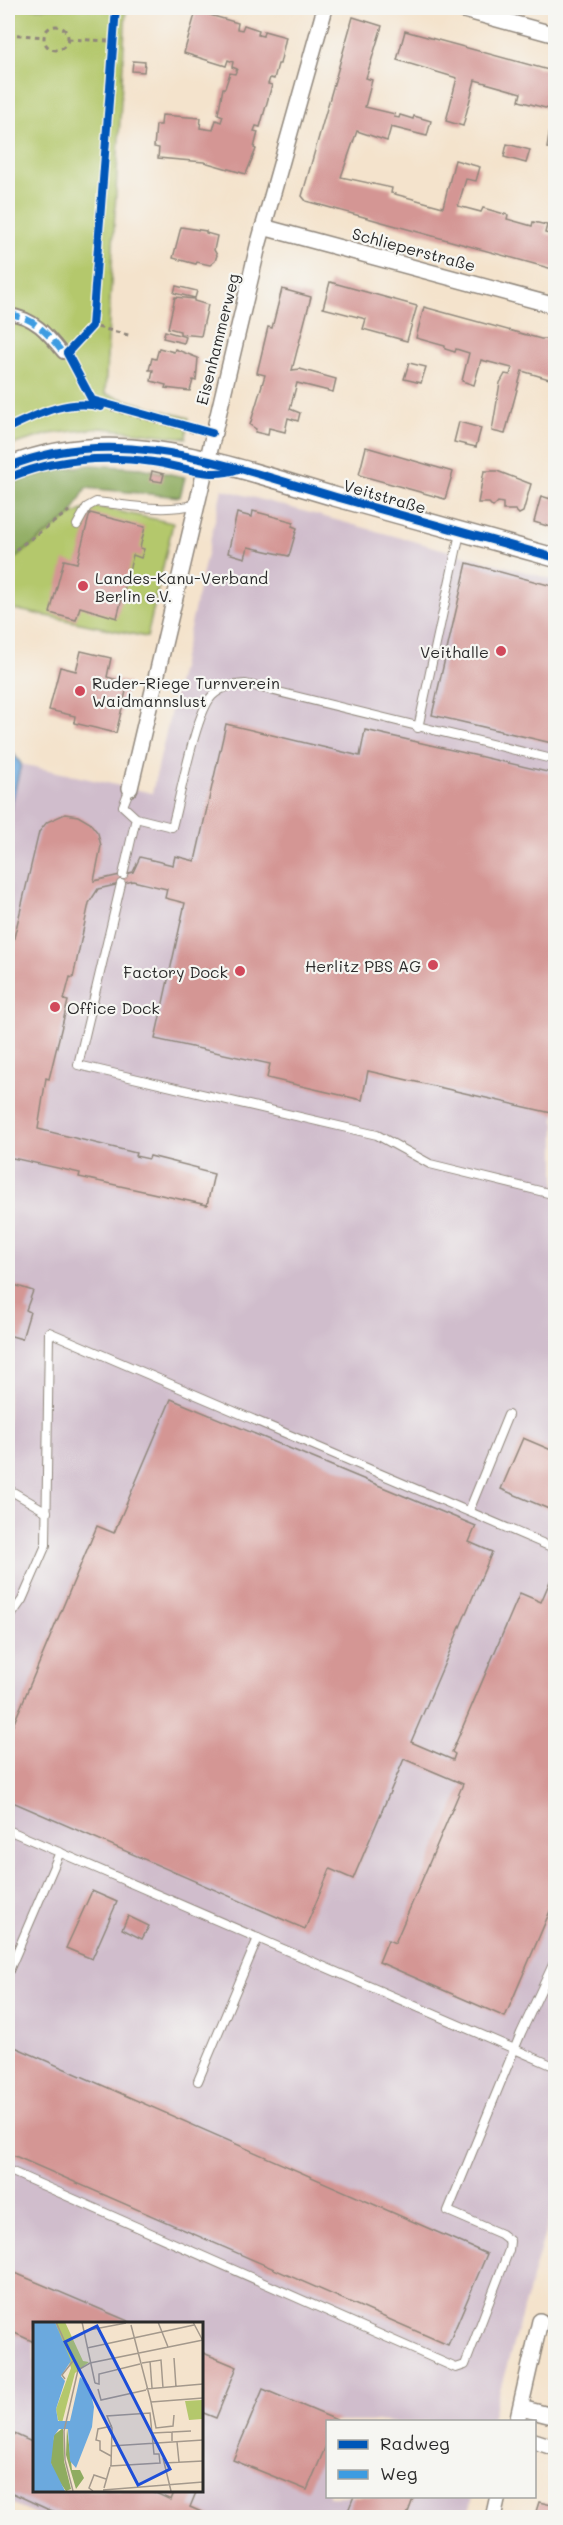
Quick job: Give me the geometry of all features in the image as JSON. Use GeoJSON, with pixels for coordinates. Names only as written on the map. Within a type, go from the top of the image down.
{"type":"FeatureCollection","features":[{"type":"Feature","properties":{"kind":"street","name":"Eisenhammerweg"},"geometry":{"type":"LineString","coordinates":[[130,788],[198,504],[212,433],[263,227],[325,8]]}},
{"type":"Feature","properties":{"kind":"street"},"geometry":{"type":"LineString","coordinates":[[457,8],[555,35]]}},
{"type":"Feature","properties":{"kind":"street","name":"Schlieperstraße"},"geometry":{"type":"LineString","coordinates":[[263,227],[555,306]]}},
{"type":"Feature","properties":{"kind":"street"},"geometry":{"type":"LineString","coordinates":[[8,314],[21,315],[44,328],[63,352]]}},
{"type":"Feature","properties":{"kind":"street","name":"Veitstraße"},"geometry":{"type":"LineString","coordinates":[[8,466],[42,454],[94,446],[143,448],[207,460],[555,558]]}},
{"type":"Feature","properties":{"kind":"street"},"geometry":{"type":"LineString","coordinates":[[540,2321],[519,2415],[555,2417]]}},
{"type":"Feature","properties":{"kind":"street"},"geometry":{"type":"LineString","coordinates":[[536,2442],[555,2448]]}},
{"type":"Feature","properties":{"kind":"street"},"geometry":{"type":"LineString","coordinates":[[493,2517],[498,2498]]}},
{"type":"Feature","properties":{"kind":"lane"},"geometry":{"type":"LineString","coordinates":[[77,525],[87,507],[96,502],[162,509],[198,504]]}},
{"type":"Feature","properties":{"kind":"lane"},"geometry":{"type":"LineString","coordinates":[[418,728],[460,531]]}},
{"type":"Feature","properties":{"kind":"lane"},"geometry":{"type":"LineString","coordinates":[[130,788],[123,806],[136,818],[172,827],[202,714],[211,697],[226,686],[246,684],[555,760]]}},
{"type":"Feature","properties":{"kind":"lane"},"geometry":{"type":"LineString","coordinates":[[123,875],[136,818]]}},
{"type":"Feature","properties":{"kind":"lane"},"geometry":{"type":"LineString","coordinates":[[121,884],[78,1065],[377,1135],[430,1164],[555,1195]]}},
{"type":"Feature","properties":{"kind":"lane"},"geometry":{"type":"LineString","coordinates":[[8,1620],[22,1600],[46,1545],[49,1332],[555,1549]]}},
{"type":"Feature","properties":{"kind":"lane"},"geometry":{"type":"LineString","coordinates":[[469,1511],[508,1415]]}},
{"type":"Feature","properties":{"kind":"lane"},"geometry":{"type":"LineString","coordinates":[[8,1489],[46,1512]]}},
{"type":"Feature","properties":{"kind":"lane"},"geometry":{"type":"LineString","coordinates":[[8,1830],[555,2067]]}},
{"type":"Feature","properties":{"kind":"lane"},"geometry":{"type":"LineString","coordinates":[[8,1973],[60,1852]]}},
{"type":"Feature","properties":{"kind":"lane"},"geometry":{"type":"LineString","coordinates":[[198,2081],[258,1938]]}},
{"type":"Feature","properties":{"kind":"lane"},"geometry":{"type":"LineString","coordinates":[[8,2170],[456,2368],[465,2365],[509,2250],[510,2241],[501,2234],[448,2211],[514,2049],[555,1958]]}},
{"type":"Feature","properties":{"kind":"path"},"geometry":{"type":"LineString","coordinates":[[90,404],[63,352],[91,325],[114,8]]}},
{"type":"Feature","properties":{"kind":"path"},"geometry":{"type":"LineString","coordinates":[[114,8],[91,325],[67,353],[92,400],[212,433]]}},
{"type":"Feature","properties":{"kind":"path"},"geometry":{"type":"LineString","coordinates":[[55,26],[63,28],[68,39],[65,46],[55,51],[48,48],[44,37],[47,29],[55,26]]}},
{"type":"Feature","properties":{"kind":"path"},"geometry":{"type":"LineString","coordinates":[[8,34],[44,37]]}},
{"type":"Feature","properties":{"kind":"path"},"geometry":{"type":"LineString","coordinates":[[68,39],[111,41]]}},
{"type":"Feature","properties":{"kind":"path"},"geometry":{"type":"LineString","coordinates":[[91,325],[132,336]]}},
{"type":"Feature","properties":{"kind":"path"},"geometry":{"type":"LineString","coordinates":[[8,428],[49,409],[90,404],[196,433]]}},
{"type":"Feature","properties":{"kind":"path"},"geometry":{"type":"LineString","coordinates":[[8,757],[12,754]]}},
{"type":"Feature","properties":{"kind":"shaded area"},"geometry":{"type":"Polygon","coordinates":[[[222,489],[555,580],[555,2198],[491,2420],[326,2420],[326,2498],[472,2498],[467,2517],[45,2518],[8,2502],[8,819],[21,764],[152,793],[222,489]]]}},
{"type":"Feature","properties":{"kind":"green space"},"geometry":{"type":"Polygon","coordinates":[[[8,8],[126,8],[105,394],[189,418],[186,438],[102,428],[49,434],[8,446],[8,8]]]}},
{"type":"Feature","properties":{"kind":"green space"},"geometry":{"type":"Polygon","coordinates":[[[91,465],[141,468],[185,477],[180,497],[86,488],[71,515],[8,564],[8,484],[56,470],[91,465]]]}},
{"type":"Feature","properties":{"kind":"green space","name":"Landes-Kanu-Verband Berlin e.V."},"geometry":{"type":"Polygon","coordinates":[[[93,506],[173,523],[147,637],[8,608],[8,564],[71,515],[93,506]]]}},
{"type":"Feature","properties":{"kind":"water"},"geometry":{"type":"Polygon","coordinates":[[[8,746],[21,764],[8,819],[8,746]]]}},
{"type":"Feature","properties":{"kind":"building"},"geometry":{"type":"Polygon","coordinates":[[[196,11],[238,23],[237,29],[242,30],[244,25],[259,30],[258,35],[263,36],[264,31],[286,37],[280,64],[278,64],[274,79],[270,78],[268,84],[272,85],[260,127],[256,126],[254,131],[258,132],[254,148],[256,149],[246,174],[204,162],[158,158],[159,148],[154,147],[156,125],[161,125],[162,115],[201,118],[200,128],[213,130],[216,120],[221,122],[223,116],[218,114],[223,88],[225,88],[230,73],[235,74],[237,69],[232,67],[233,62],[228,60],[226,66],[184,53],[196,11]]]}},
{"type":"Feature","properties":{"kind":"building"},"geometry":{"type":"Polygon","coordinates":[[[353,17],[382,26],[366,78],[372,80],[365,107],[395,114],[394,117],[399,118],[400,115],[413,119],[414,116],[431,121],[427,136],[391,127],[387,141],[357,131],[341,177],[392,188],[391,193],[443,207],[455,160],[480,167],[476,181],[466,179],[458,206],[481,212],[483,208],[508,215],[507,219],[532,226],[533,222],[547,225],[545,233],[556,236],[556,270],[306,201],[302,196],[353,17]]]}},
{"type":"Feature","properties":{"kind":"building"},"geometry":{"type":"Polygon","coordinates":[[[405,31],[556,72],[556,149],[547,148],[553,110],[519,101],[521,93],[475,80],[463,126],[446,121],[457,78],[397,60],[405,31]]]}},
{"type":"Feature","properties":{"kind":"building"},"geometry":{"type":"Polygon","coordinates":[[[133,61],[145,62],[144,72],[132,71],[133,61]]]}},
{"type":"Feature","properties":{"kind":"building"},"geometry":{"type":"Polygon","coordinates":[[[507,144],[530,150],[526,163],[504,157],[507,144]]]}},
{"type":"Feature","properties":{"kind":"building"},"geometry":{"type":"Polygon","coordinates":[[[181,227],[206,231],[206,233],[217,236],[214,250],[217,255],[215,261],[210,265],[197,262],[196,264],[173,258],[181,227]]]}},
{"type":"Feature","properties":{"kind":"building"},"geometry":{"type":"Polygon","coordinates":[[[330,282],[417,306],[407,341],[363,329],[366,319],[323,308],[330,282]]]}},
{"type":"Feature","properties":{"kind":"building"},"geometry":{"type":"Polygon","coordinates":[[[176,286],[197,291],[195,298],[174,293],[176,286]]]}},
{"type":"Feature","properties":{"kind":"building"},"geometry":{"type":"Polygon","coordinates":[[[282,289],[311,297],[292,370],[300,369],[336,379],[333,392],[297,383],[290,409],[300,413],[298,421],[288,418],[285,432],[269,428],[268,435],[255,432],[256,429],[250,425],[265,375],[257,373],[268,327],[272,328],[282,289]]]}},
{"type":"Feature","properties":{"kind":"building"},"geometry":{"type":"Polygon","coordinates":[[[175,297],[194,299],[194,301],[208,305],[201,336],[180,334],[180,331],[168,328],[175,297]]]}},
{"type":"Feature","properties":{"kind":"building"},"geometry":{"type":"Polygon","coordinates":[[[424,307],[541,339],[550,339],[549,342],[556,343],[556,381],[522,371],[505,434],[492,431],[500,383],[505,374],[510,375],[512,368],[481,360],[474,385],[462,381],[469,353],[456,349],[455,352],[445,349],[445,346],[416,338],[424,307]]]}},
{"type":"Feature","properties":{"kind":"building"},"geometry":{"type":"Polygon","coordinates":[[[165,331],[186,337],[184,343],[163,338],[165,331]]]}},
{"type":"Feature","properties":{"kind":"building"},"geometry":{"type":"Polygon","coordinates":[[[159,348],[174,352],[175,349],[198,358],[196,381],[193,380],[190,391],[165,388],[166,385],[151,381],[153,370],[149,370],[152,358],[156,359],[159,348]]]}},
{"type":"Feature","properties":{"kind":"building"},"geometry":{"type":"Polygon","coordinates":[[[409,363],[426,367],[421,383],[404,379],[409,363]]]}},
{"type":"Feature","properties":{"kind":"building"},"geometry":{"type":"Polygon","coordinates":[[[459,422],[481,428],[476,447],[454,442],[459,422]]]}},
{"type":"Feature","properties":{"kind":"building"},"geometry":{"type":"Polygon","coordinates":[[[366,447],[453,472],[445,499],[359,475],[366,447]]]}},
{"type":"Feature","properties":{"kind":"building"},"geometry":{"type":"Polygon","coordinates":[[[152,471],[164,474],[162,482],[150,480],[152,471]]]}},
{"type":"Feature","properties":{"kind":"building"},"geometry":{"type":"Polygon","coordinates":[[[484,471],[497,471],[531,484],[523,512],[519,514],[515,510],[503,510],[503,503],[498,502],[493,507],[489,503],[478,503],[484,471]]]}},
{"type":"Feature","properties":{"kind":"building"},"geometry":{"type":"Polygon","coordinates":[[[552,494],[556,495],[554,528],[534,522],[541,496],[551,499],[552,494]]]}},
{"type":"Feature","properties":{"kind":"building"},"geometry":{"type":"Polygon","coordinates":[[[253,511],[294,522],[292,526],[297,528],[289,556],[248,547],[245,558],[228,553],[237,513],[252,517],[253,511]]]}},
{"type":"Feature","properties":{"kind":"building"},"geometry":{"type":"Polygon","coordinates":[[[90,513],[145,527],[140,548],[144,549],[141,558],[133,555],[117,618],[80,607],[76,620],[50,613],[64,560],[77,563],[90,513]]]}},
{"type":"Feature","properties":{"kind":"building","name":"Veithalle"},"geometry":{"type":"Polygon","coordinates":[[[467,563],[556,587],[556,744],[432,715],[467,563]]]}},
{"type":"Feature","properties":{"kind":"building"},"geometry":{"type":"Polygon","coordinates":[[[81,651],[111,658],[107,677],[128,683],[116,733],[74,723],[75,716],[49,710],[60,667],[76,671],[81,651]]]}},
{"type":"Feature","properties":{"kind":"building"},"geometry":{"type":"Polygon","coordinates":[[[226,724],[360,756],[365,730],[556,774],[556,1114],[368,1071],[362,1100],[267,1078],[270,1064],[155,1039],[185,903],[165,898],[167,889],[133,881],[98,889],[89,903],[73,978],[70,977],[64,1000],[68,1001],[49,1079],[46,1078],[38,1129],[136,1153],[135,1156],[149,1159],[150,1156],[214,1174],[207,1205],[79,1177],[80,1173],[8,1157],[8,963],[39,832],[47,822],[65,814],[78,816],[90,823],[98,833],[101,846],[94,881],[133,872],[140,857],[173,865],[175,856],[195,861],[226,724]]]}},
{"type":"Feature","properties":{"kind":"building"},"geometry":{"type":"Polygon","coordinates":[[[8,1283],[33,1291],[26,1310],[30,1312],[22,1339],[8,1335],[8,1283]]]}},
{"type":"Feature","properties":{"kind":"building"},"geometry":{"type":"Polygon","coordinates":[[[171,1399],[476,1526],[469,1542],[492,1552],[411,1742],[453,1760],[455,1754],[452,1752],[520,1593],[541,1602],[551,1579],[556,1581],[556,1897],[505,2017],[379,1962],[388,1940],[395,1943],[463,1784],[404,1759],[353,1879],[330,1869],[305,1929],[8,1800],[8,1737],[97,1526],[114,1533],[171,1399]]]}},
{"type":"Feature","properties":{"kind":"building"},"geometry":{"type":"Polygon","coordinates":[[[523,1438],[556,1452],[556,1512],[501,1489],[523,1438]]]}},
{"type":"Feature","properties":{"kind":"building"},"geometry":{"type":"Polygon","coordinates":[[[92,1891],[117,1902],[92,1959],[66,1948],[92,1891]]]}},
{"type":"Feature","properties":{"kind":"building"},"geometry":{"type":"Polygon","coordinates":[[[128,1916],[149,1926],[142,1939],[122,1929],[128,1916]]]}},
{"type":"Feature","properties":{"kind":"building"},"geometry":{"type":"Polygon","coordinates":[[[8,2044],[487,2254],[448,2345],[8,2153],[8,2044]]]}},
{"type":"Feature","properties":{"kind":"building"},"geometry":{"type":"Polygon","coordinates":[[[8,2270],[130,2322],[33,2322],[33,2342],[8,2330],[8,2270]]]}},
{"type":"Feature","properties":{"kind":"building"},"geometry":{"type":"Polygon","coordinates":[[[202,2352],[237,2367],[216,2418],[202,2412],[202,2352]]]}},
{"type":"Feature","properties":{"kind":"building"},"geometry":{"type":"Polygon","coordinates":[[[263,2389],[337,2420],[326,2420],[326,2446],[307,2490],[233,2460],[263,2389]]]}},
{"type":"Feature","properties":{"kind":"building"},"geometry":{"type":"Polygon","coordinates":[[[8,2431],[33,2443],[33,2492],[153,2492],[171,2500],[174,2492],[196,2492],[190,2507],[215,2518],[72,2518],[8,2491],[8,2431]]]}},
{"type":"Feature","properties":{"kind":"building"},"geometry":{"type":"Polygon","coordinates":[[[353,2498],[413,2498],[406,2518],[345,2518],[347,2513],[343,2510],[348,2511],[353,2498]]]}},
{"type":"Feature","properties":{"kind":"building"},"geometry":{"type":"Polygon","coordinates":[[[539,2502],[556,2506],[556,2518],[534,2518],[539,2502]]]}},
{"type":"Feature","properties":{"kind":"building"},"geometry":{"type":"Polygon","coordinates":[[[449,2510],[465,2514],[464,2518],[447,2518],[449,2510]]]}},
{"type":"Feature","properties":{"kind":"marked path"},"geometry":{"type":"LineString","coordinates":[[8,314],[33,322],[63,353]]}},
{"type":"Feature","properties":{"kind":"cycle path"},"geometry":{"type":"LineString","coordinates":[[116,8],[92,326],[67,353],[92,400],[212,433]]}},
{"type":"Feature","properties":{"kind":"cycle path"},"geometry":{"type":"LineString","coordinates":[[8,428],[41,413],[64,406],[101,407]]}},
{"type":"Feature","properties":{"kind":"cycle path"},"geometry":{"type":"LineString","coordinates":[[8,467],[49,454],[90,448],[131,449],[172,454],[255,473],[556,558]]}},
{"type":"Feature","properties":{"kind":"cycle path"},"geometry":{"type":"LineString","coordinates":[[8,478],[43,466],[97,459],[153,462],[206,473],[238,469]]}},
{"type":"Feature","properties":{"kind":"place","name":"Landes-Kanu-Verband Berlin e.V."},"geometry":{"type":"Point","coordinates":[83,586]}},
{"type":"Feature","properties":{"kind":"place","name":"Veithalle"},"geometry":{"type":"Point","coordinates":[501,651]}},
{"type":"Feature","properties":{"kind":"place","name":"Ruder-Riege Turnverein Waidmannslust"},"geometry":{"type":"Point","coordinates":[80,691]}},
{"type":"Feature","properties":{"kind":"place","name":"Herlitz PBS AG"},"geometry":{"type":"Point","coordinates":[433,965]}},
{"type":"Feature","properties":{"kind":"place","name":"Factory Dock"},"geometry":{"type":"Point","coordinates":[240,971]}},
{"type":"Feature","properties":{"kind":"place","name":"Office Dock"},"geometry":{"type":"Point","coordinates":[55,1007]}}]}
